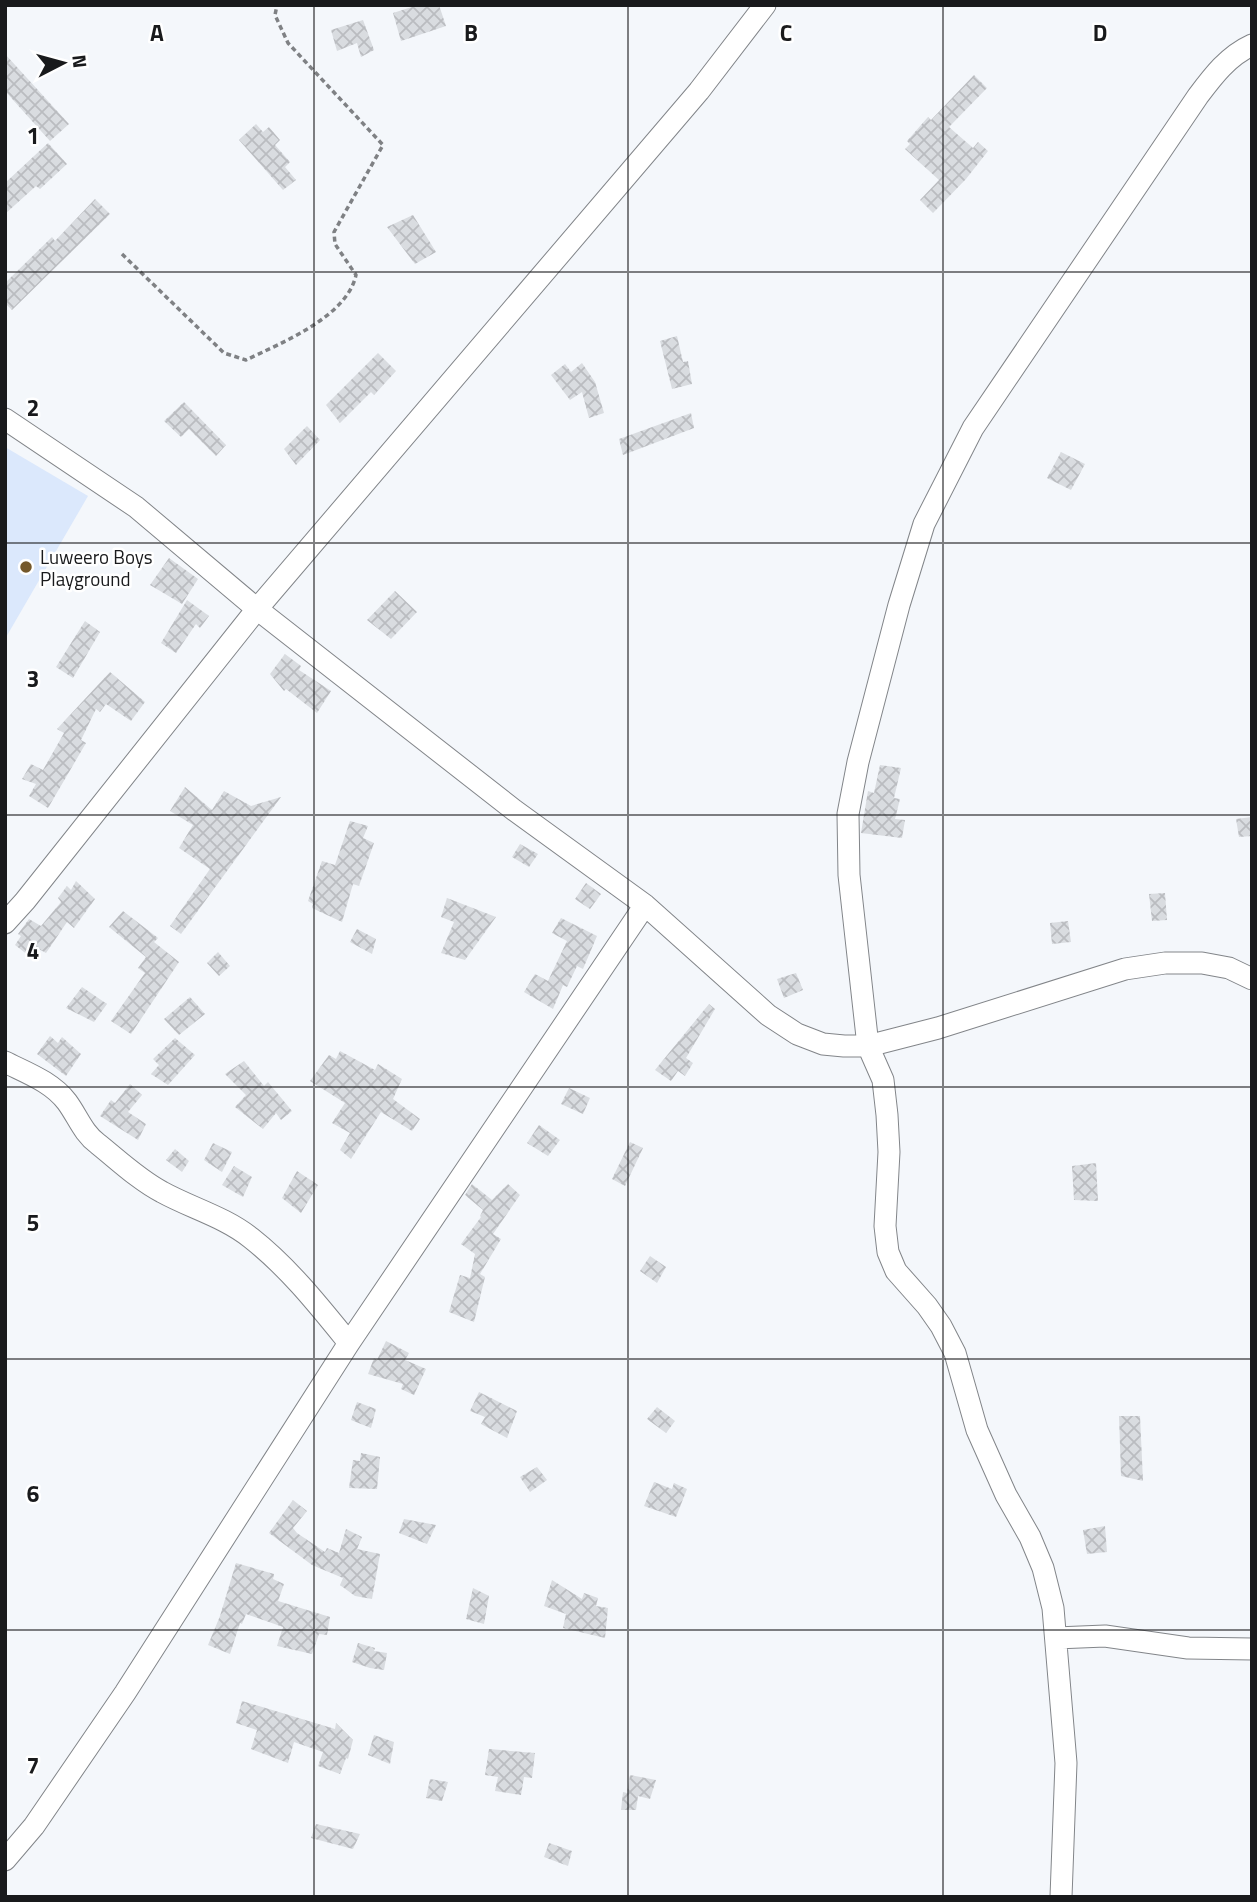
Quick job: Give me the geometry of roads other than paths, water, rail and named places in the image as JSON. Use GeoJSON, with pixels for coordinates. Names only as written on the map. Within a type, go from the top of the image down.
{"type":"FeatureCollection","features":[{"type":"Feature","properties":{"kind":"street"},"geometry":{"type":"LineString","coordinates":[[5,923],[257,609],[699,91],[765,5]]}},
{"type":"Feature","properties":{"kind":"street"},"geometry":{"type":"LineString","coordinates":[[1061,1897],[1066,1763],[1054,1608],[1043,1568],[1030,1537],[1006,1495],[977,1430],[956,1353],[934,1316],[896,1271],[888,1252],[885,1226],[889,1153],[887,1115],[883,1080],[868,1046],[849,875],[848,814],[858,762],[899,605],[924,524],[973,428],[1198,96],[1217,71],[1252,45]]}},
{"type":"Feature","properties":{"kind":"street"},"geometry":{"type":"LineString","coordinates":[[5,419],[136,508],[257,609],[514,810],[645,905],[768,1015],[797,1034],[823,1044],[868,1046],[938,1028],[1125,969],[1165,962],[1202,963],[1229,968],[1252,979]]}},
{"type":"Feature","properties":{"kind":"street"},"geometry":{"type":"LineString","coordinates":[[6,1859],[34,1826],[125,1693],[349,1343],[645,905]]}},
{"type":"Feature","properties":{"kind":"street"},"geometry":{"type":"LineString","coordinates":[[5,1062],[56,1090],[68,1102],[83,1129],[94,1141],[161,1192],[202,1210],[251,1238],[305,1289],[349,1343]]}},
{"type":"Feature","properties":{"kind":"street"},"geometry":{"type":"LineString","coordinates":[[1056,1637],[1105,1636],[1188,1648],[1252,1649]]}},
{"type":"Feature","properties":{"kind":"place","name":"Luweero Boys Playground"},"geometry":{"type":"Point","coordinates":[26,567]}}]}
